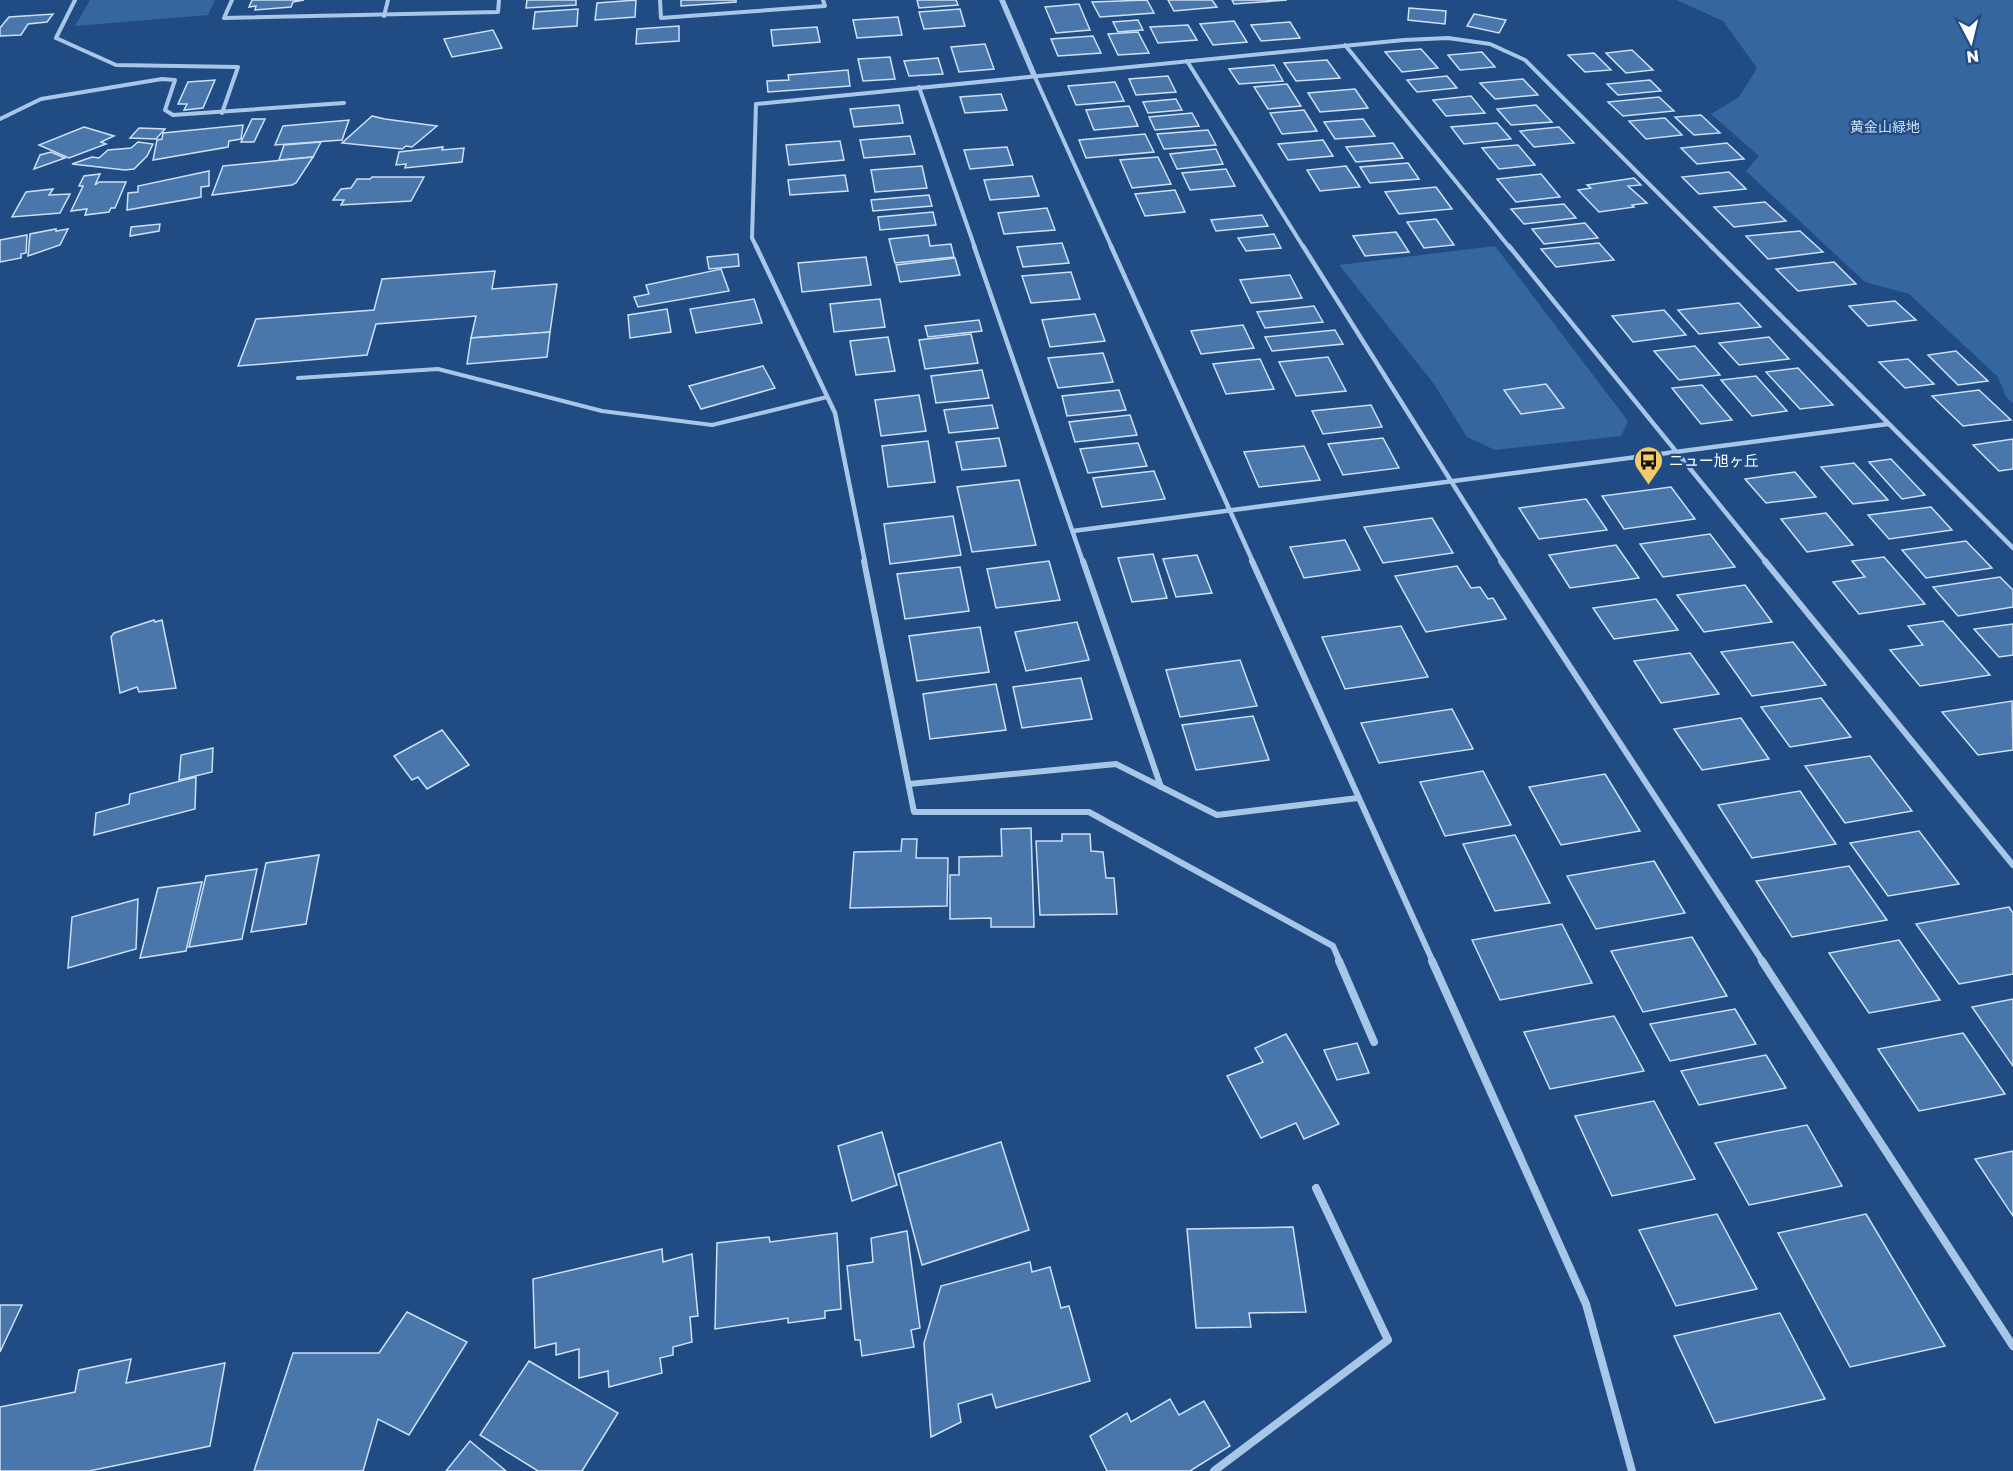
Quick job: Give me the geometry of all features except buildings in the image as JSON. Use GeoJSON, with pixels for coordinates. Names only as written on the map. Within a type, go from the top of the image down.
{"type":"FeatureCollection","features":[{"type":"Feature","properties":{"kind":"street"},"geometry":{"type":"LineString","coordinates":[[75,0],[56,38],[116,65],[238,67],[222,113]]}},
{"type":"Feature","properties":{"kind":"street"},"geometry":{"type":"LineString","coordinates":[[232,0],[224,18],[498,12],[499,0]]}},
{"type":"Feature","properties":{"kind":"street"},"geometry":{"type":"LineString","coordinates":[[384,16],[388,0]]}},
{"type":"Feature","properties":{"kind":"street"},"geometry":{"type":"LineString","coordinates":[[660,0],[661,18],[825,6],[824,0]]}},
{"type":"Feature","properties":{"kind":"street"},"geometry":{"type":"LineString","coordinates":[[1002,0],[1586,1304],[1632,1471]]}},
{"type":"Feature","properties":{"kind":"street"},"geometry":{"type":"LineString","coordinates":[[1374,1042],[1332,945],[1089,812],[914,812],[835,413],[752,238],[756,104],[1346,45],[1448,38],[1490,44],[1525,60],[2013,548]]}},
{"type":"Feature","properties":{"kind":"street"},"geometry":{"type":"LineString","coordinates":[[1346,45],[2013,865]]}},
{"type":"Feature","properties":{"kind":"street"},"geometry":{"type":"LineString","coordinates":[[1187,61],[1450,482],[2013,1346]]}},
{"type":"Feature","properties":{"kind":"street"},"geometry":{"type":"LineString","coordinates":[[0,119],[41,99],[162,79],[175,80],[165,110],[173,115],[344,103]]}},
{"type":"Feature","properties":{"kind":"street"},"geometry":{"type":"LineString","coordinates":[[919,87],[1161,787]]}},
{"type":"Feature","properties":{"kind":"street"},"geometry":{"type":"LineString","coordinates":[[1073,531],[1888,424]]}},
{"type":"Feature","properties":{"kind":"street"},"geometry":{"type":"LineString","coordinates":[[909,784],[1116,764],[1217,815],[1358,798]]}},
{"type":"Feature","properties":{"kind":"street"},"geometry":{"type":"LineString","coordinates":[[1214,1471],[1388,1340],[1316,1188]]}},
{"type":"Feature","properties":{"kind":"lane"},"geometry":{"type":"LineString","coordinates":[[298,378],[438,369],[602,411],[712,425],[827,397]]}},
{"type":"Feature","properties":{"kind":"green space"},"geometry":{"type":"Polygon","coordinates":[[[90,0],[215,0],[208,15],[75,26],[90,0]]]}},
{"type":"Feature","properties":{"kind":"green space","name":"黄金山緑地"},"geometry":{"type":"Polygon","coordinates":[[[1676,0],[2013,0],[2013,403],[2006,397],[1998,377],[1909,294],[1865,282],[1746,171],[1759,156],[1711,114],[1739,97],[1757,68],[1723,21],[1676,0]]]}},
{"type":"Feature","properties":{"kind":"green space"},"geometry":{"type":"Polygon","coordinates":[[[1495,246],[1628,421],[1621,436],[1495,450],[1467,437],[1434,384],[1339,265],[1495,246]]]}},
{"type":"Feature","properties":{"kind":"place","name":"ニュー旭ヶ丘"},"geometry":{"type":"Point","coordinates":[1648,486]}}]}
